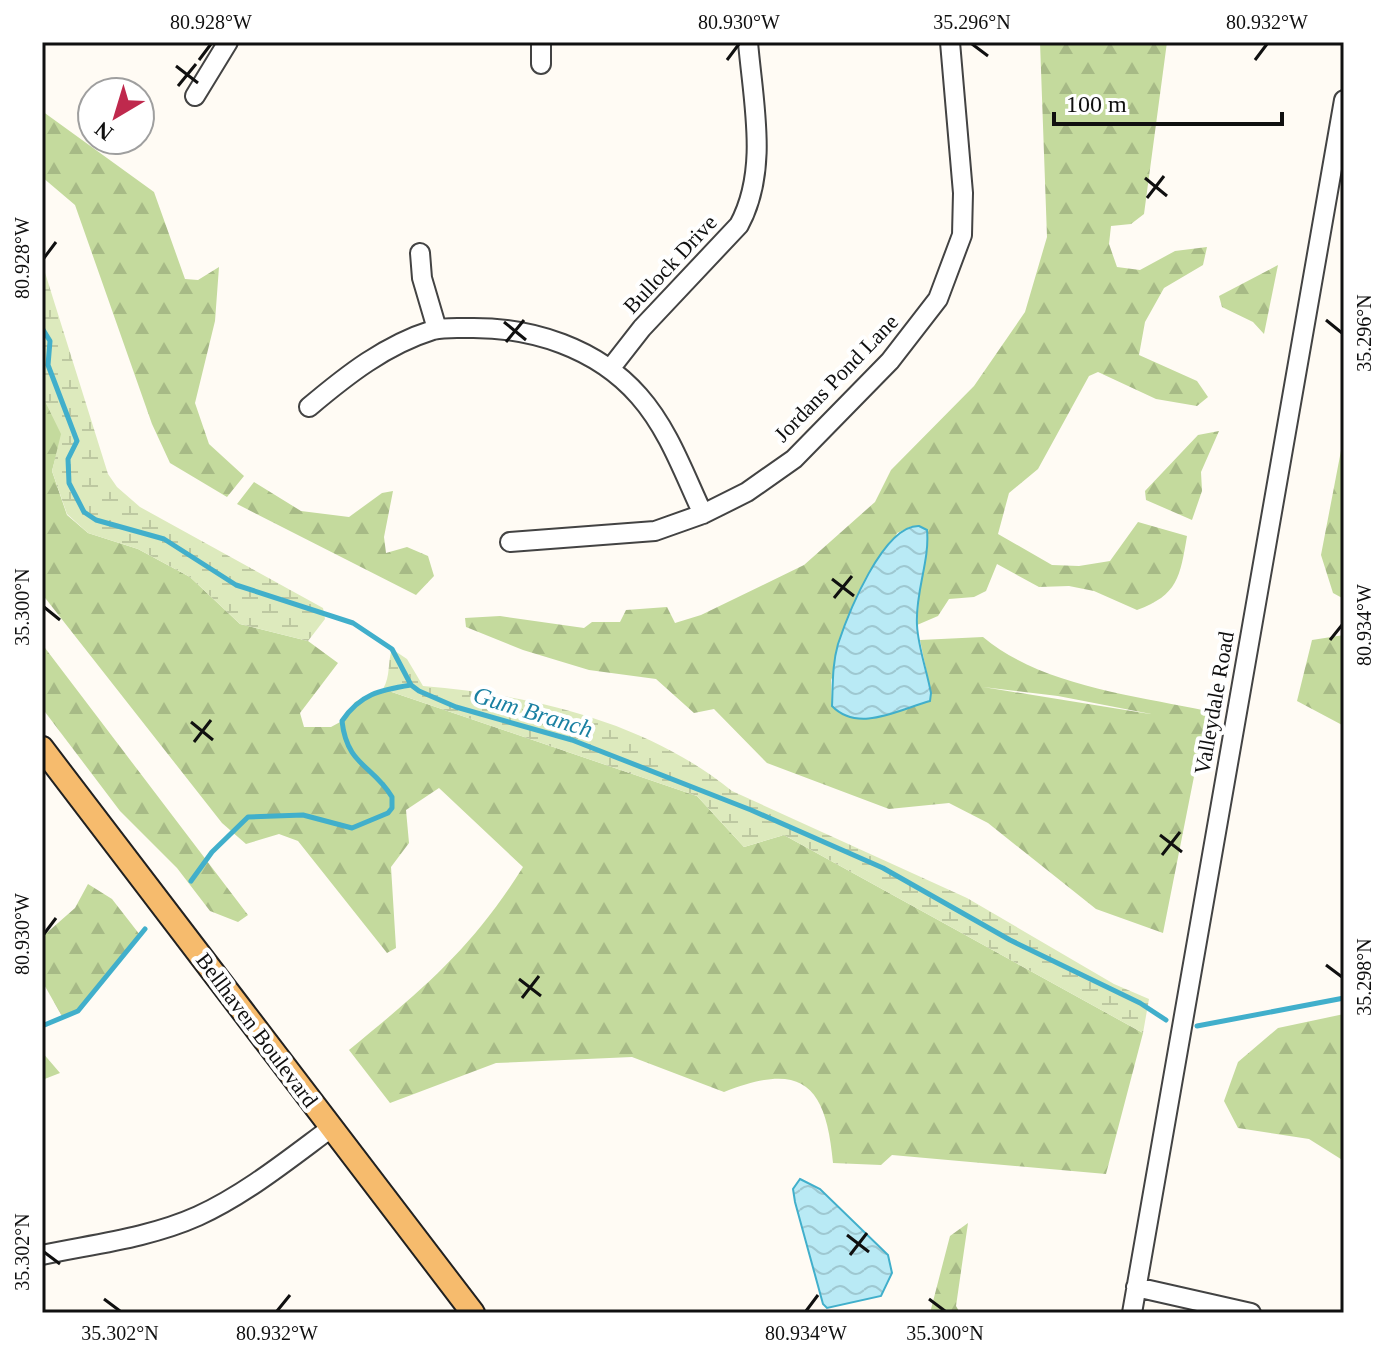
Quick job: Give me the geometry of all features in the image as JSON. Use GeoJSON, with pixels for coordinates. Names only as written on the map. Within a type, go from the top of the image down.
{"type":"FeatureCollection","features":[{"type":"Feature","properties":{"kind":"main road","name":"Bellhaven Boulevard"},"geometry":{"type":"LineString","coordinates":[[45,758],[473,1313]]}},
{"type":"Feature","properties":{"kind":"street"},"geometry":{"type":"LineString","coordinates":[[195,96],[228,42]]}},
{"type":"Feature","properties":{"kind":"street"},"geometry":{"type":"LineString","coordinates":[[541,42],[541,64]]}},
{"type":"Feature","properties":{"kind":"street","name":"Bullock Drive"},"geometry":{"type":"LineString","coordinates":[[610,369],[642,328],[739,225],[749,206],[758,167],[748,42]]}},
{"type":"Feature","properties":{"kind":"street","name":"Jordans Pond Lane"},"geometry":{"type":"LineString","coordinates":[[510,542],[655,531],[703,514],[747,492],[794,459],[890,361],[938,299],[962,235],[963,193],[950,42]]}},
{"type":"Feature","properties":{"kind":"street","name":"Valleydale Road"},"geometry":{"type":"LineString","coordinates":[[1132,1313],[1344,100]]}},
{"type":"Feature","properties":{"kind":"street"},"geometry":{"type":"LineString","coordinates":[[420,253],[422,278],[437,329]]}},
{"type":"Feature","properties":{"kind":"street"},"geometry":{"type":"LineString","coordinates":[[309,407],[349,373],[400,342],[437,329],[501,327],[538,335],[575,348],[610,369],[640,396],[667,436],[703,514]]}},
{"type":"Feature","properties":{"kind":"street"},"geometry":{"type":"LineString","coordinates":[[42,1255],[130,1237],[196,1217],[266,1176],[331,1128]]}},
{"type":"Feature","properties":{"kind":"street"},"geometry":{"type":"LineString","coordinates":[[1136,1287],[1251,1313]]}},
{"type":"Feature","properties":{"kind":"green space"},"geometry":{"type":"Polygon","coordinates":[[[1040,42],[1167,42],[1144,214],[1131,224],[1111,226],[1109,244],[1117,267],[1140,270],[1175,251],[1207,247],[1203,265],[1164,288],[1145,322],[1139,355],[1197,381],[1208,397],[1197,406],[1156,399],[1098,372],[1089,376],[1038,469],[1009,493],[998,534],[1052,565],[1079,566],[1110,561],[1138,522],[1187,536],[1175,583],[1161,598],[1137,610],[1094,591],[1069,586],[1039,587],[997,564],[986,591],[974,597],[949,599],[938,616],[917,625],[920,586],[912,526],[897,533],[831,680],[832,706],[931,693],[920,640],[983,637],[1007,654],[1060,678],[1207,711],[1163,933],[1096,909],[988,823],[949,803],[889,809],[767,763],[714,709],[694,713],[656,679],[589,670],[523,650],[466,627],[465,618],[500,616],[584,628],[592,622],[620,622],[626,610],[667,607],[675,623],[701,615],[804,565],[875,502],[891,470],[974,386],[1025,312],[1047,237],[1040,42]],[[983,687],[1151,714],[1058,696],[983,687]]]}},
{"type":"Feature","properties":{"kind":"green space"},"geometry":{"type":"Polygon","coordinates":[[[42,111],[76,136],[76,156],[104,156],[154,192],[185,279],[198,280],[219,267],[215,321],[195,403],[209,444],[244,476],[227,497],[170,463],[152,424],[75,205],[42,177],[42,111]]]}},
{"type":"Feature","properties":{"kind":"green space"},"geometry":{"type":"Polygon","coordinates":[[[42,263],[108,474],[117,487],[140,507],[323,608],[325,619],[308,641],[240,624],[190,577],[138,549],[88,533],[67,514],[52,471],[61,434],[42,395],[42,263]]]}},
{"type":"Feature","properties":{"kind":"green space"},"geometry":{"type":"Polygon","coordinates":[[[1278,265],[1264,334],[1253,322],[1222,307],[1219,296],[1278,265]]]}},
{"type":"Feature","properties":{"kind":"green space"},"geometry":{"type":"Polygon","coordinates":[[[42,395],[62,434],[52,471],[67,515],[88,533],[138,549],[190,577],[240,624],[308,641],[338,663],[300,713],[304,727],[331,727],[342,721],[355,702],[383,689],[697,796],[744,847],[784,835],[1143,1033],[1106,1174],[892,1155],[881,1165],[833,1163],[824,1114],[805,1086],[791,1080],[773,1079],[724,1092],[632,1057],[496,1063],[390,1103],[349,1050],[400,1008],[465,945],[523,867],[439,788],[406,810],[409,843],[391,867],[396,948],[387,953],[298,841],[279,834],[246,844],[222,823],[42,594],[42,395]]]}},
{"type":"Feature","properties":{"kind":"green space"},"geometry":{"type":"Polygon","coordinates":[[[1219,431],[1201,472],[1202,491],[1192,520],[1146,500],[1145,491],[1198,435],[1219,431]]]}},
{"type":"Feature","properties":{"kind":"green space"},"geometry":{"type":"Polygon","coordinates":[[[1344,435],[1344,599],[1333,593],[1321,555],[1344,435]]]}},
{"type":"Feature","properties":{"kind":"green space"},"geometry":{"type":"Polygon","coordinates":[[[254,482],[301,511],[349,517],[382,493],[393,491],[384,537],[386,553],[407,547],[428,556],[434,576],[416,595],[237,504],[254,482]]]}},
{"type":"Feature","properties":{"kind":"green space"},"geometry":{"type":"Polygon","coordinates":[[[1344,635],[1344,726],[1297,701],[1312,640],[1344,635]]]}},
{"type":"Feature","properties":{"kind":"green space"},"geometry":{"type":"Polygon","coordinates":[[[42,644],[248,915],[238,922],[210,911],[177,868],[120,811],[42,708],[42,644]]]}},
{"type":"Feature","properties":{"kind":"green space"},"geometry":{"type":"Polygon","coordinates":[[[392,649],[407,659],[423,686],[505,696],[625,729],[663,746],[732,791],[967,898],[1114,984],[1149,999],[1143,1033],[784,835],[744,847],[697,796],[383,689],[392,649]]]}},
{"type":"Feature","properties":{"kind":"green space"},"geometry":{"type":"Polygon","coordinates":[[[88,884],[112,899],[140,935],[78,1011],[63,1018],[42,981],[42,937],[75,908],[88,884]]]}},
{"type":"Feature","properties":{"kind":"green space"},"geometry":{"type":"Polygon","coordinates":[[[1344,1014],[1344,1161],[1309,1139],[1238,1128],[1224,1101],[1238,1062],[1278,1028],[1344,1014]]]}},
{"type":"Feature","properties":{"kind":"green space"},"geometry":{"type":"Polygon","coordinates":[[[42,1052],[60,1073],[42,1080],[42,1052]]]}},
{"type":"Feature","properties":{"kind":"green space"},"geometry":{"type":"Polygon","coordinates":[[[968,1223],[956,1306],[960,1313],[930,1313],[950,1236],[968,1223]]]}},
{"type":"Feature","properties":{"kind":"water"},"geometry":{"type":"Polygon","coordinates":[[[919,526],[927,530],[927,542],[917,625],[930,701],[866,719],[842,714],[832,706],[833,675],[838,644],[850,613],[880,555],[906,530],[919,526]]]}},
{"type":"Feature","properties":{"kind":"water"},"geometry":{"type":"Polygon","coordinates":[[[800,1179],[820,1189],[888,1255],[892,1273],[881,1296],[827,1308],[823,1304],[795,1202],[793,1189],[800,1179]]]}},
{"type":"Feature","properties":{"kind":"waterway","name":"Gum Branch"},"geometry":{"type":"LineString","coordinates":[[42,328],[50,341],[48,365],[77,441],[68,459],[69,483],[84,512],[96,520],[164,539],[236,585],[353,623],[392,649],[411,685],[419,691],[456,707],[572,740],[751,810],[883,868],[1010,940],[1140,1003],[1166,1020]]}},
{"type":"Feature","properties":{"kind":"waterway"},"geometry":{"type":"LineString","coordinates":[[191,881],[212,852],[248,817],[303,815],[352,828],[388,813],[392,808],[392,797],[349,747],[342,721],[364,699],[411,685]]}},
{"type":"Feature","properties":{"kind":"waterway"},"geometry":{"type":"LineString","coordinates":[[42,1026],[78,1011],[145,929]]}},
{"type":"Feature","properties":{"kind":"waterway","name":"Gum Branch"},"geometry":{"type":"LineString","coordinates":[[1197,1026],[1344,998]]}}]}
